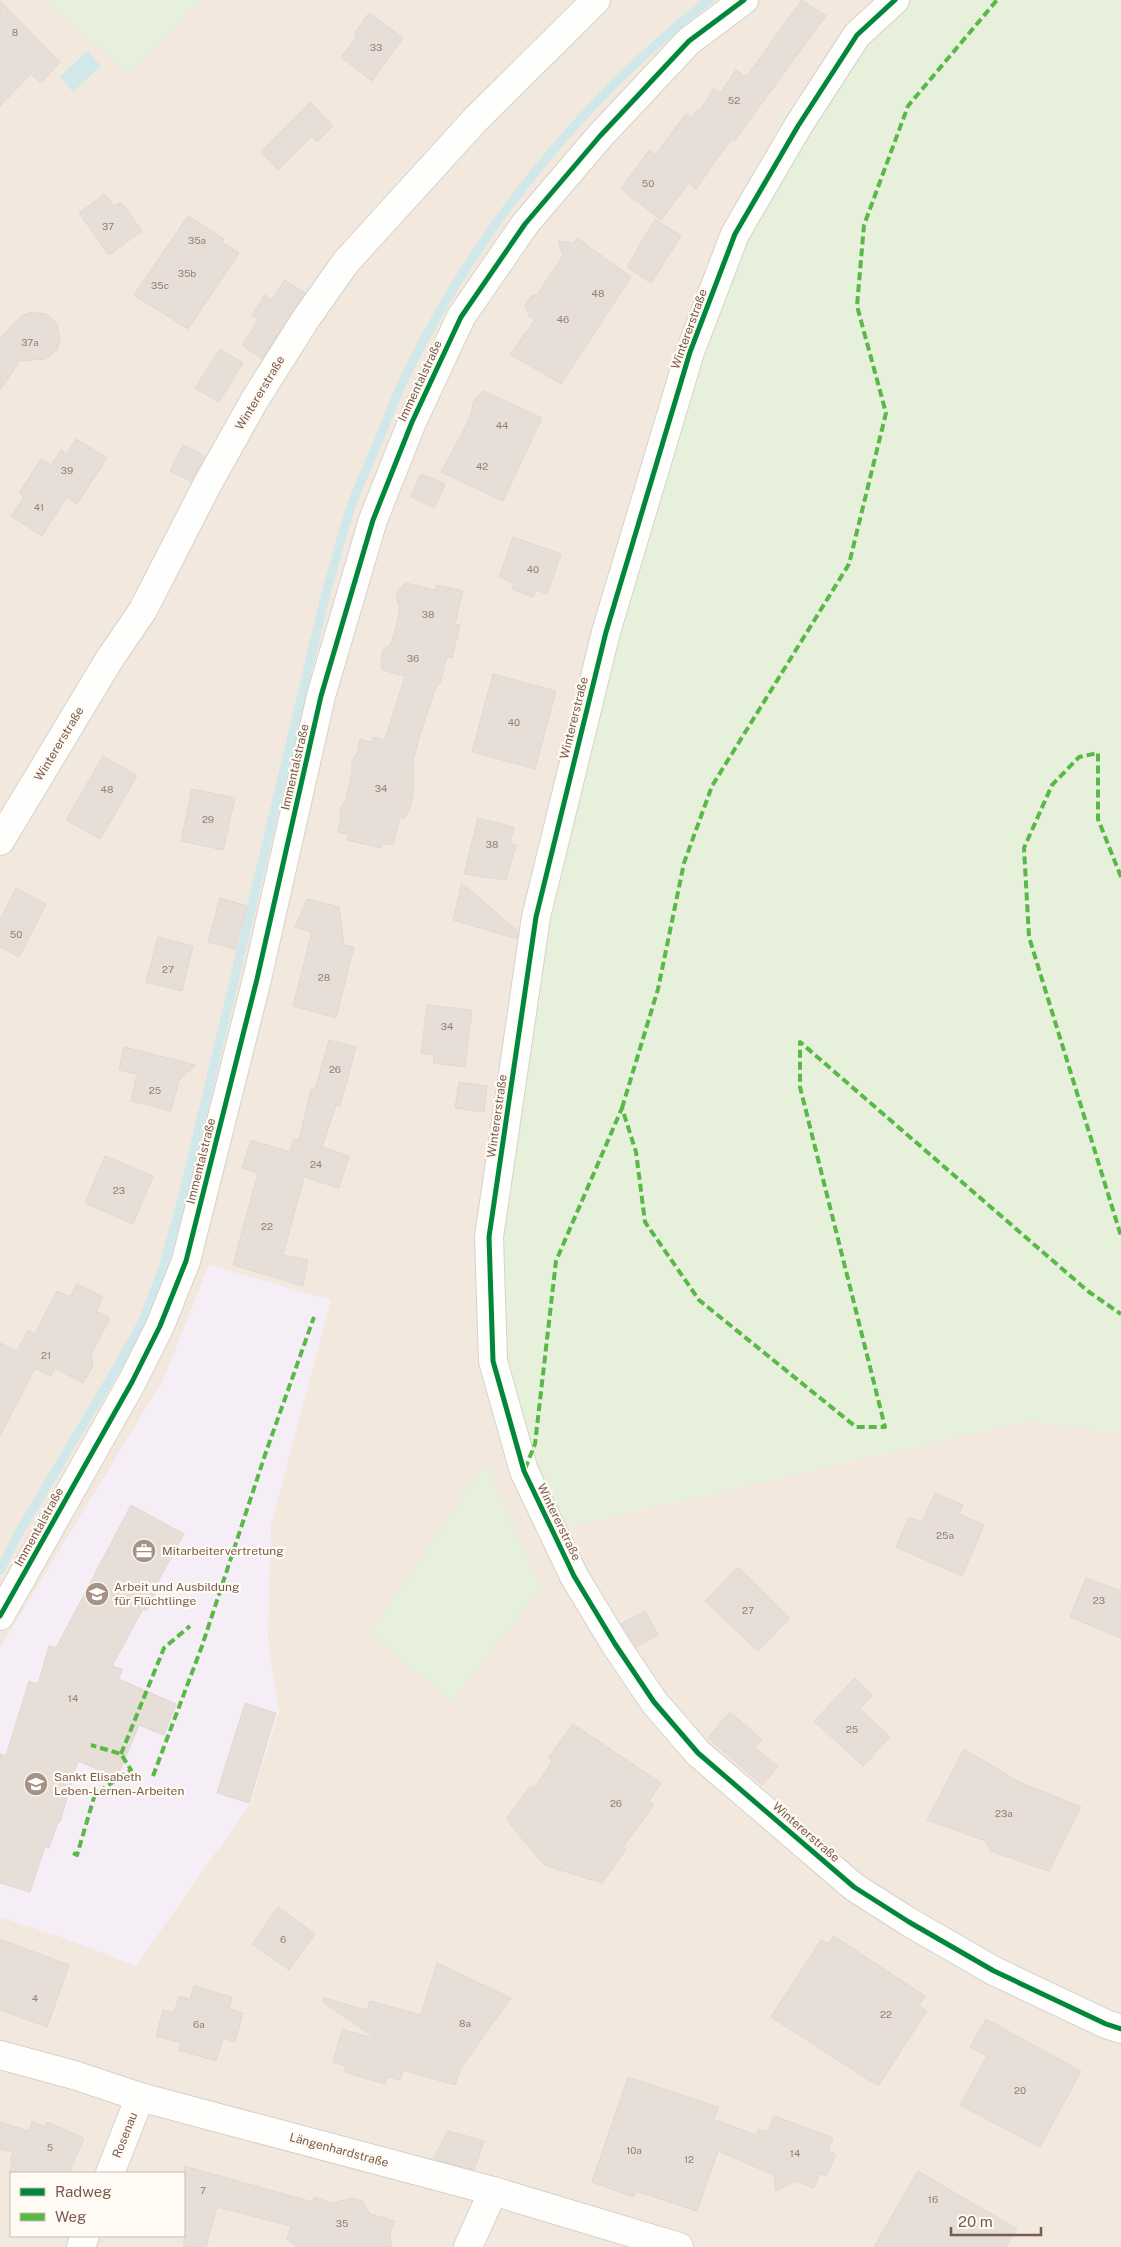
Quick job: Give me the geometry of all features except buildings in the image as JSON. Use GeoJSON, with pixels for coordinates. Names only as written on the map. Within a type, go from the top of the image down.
{"type":"FeatureCollection","features":[{"type":"Feature","properties":{"kind":"street","name":"Wintererstraße"},"geometry":{"type":"LineString","coordinates":[[0,841],[109,660],[143,610],[207,485],[254,401],[325,291],[346,262],[476,120],[596,0]]}},
{"type":"Feature","properties":{"kind":"street","name":"Immentalstraße"},"geometry":{"type":"LineString","coordinates":[[0,1616],[132,1382],[160,1326],[186,1261],[257,979],[321,696],[374,520],[412,422],[461,317],[525,224],[600,136],[689,41],[744,0]]}},
{"type":"Feature","properties":{"kind":"street","name":"Wintererstraße"},"geometry":{"type":"LineString","coordinates":[[895,0],[857,35],[798,126],[735,234],[690,352],[609,623],[536,917],[489,1237],[493,1361],[524,1471],[574,1576],[615,1644],[654,1702],[698,1753],[854,1887],[908,1922],[994,1971],[1106,2024],[1121,2028]]}},
{"type":"Feature","properties":{"kind":"street","name":"Längenhardstraße"},"geometry":{"type":"LineString","coordinates":[[0,2054],[74,2075],[140,2098],[493,2190],[678,2247]]}},
{"type":"Feature","properties":{"kind":"street","name":"Rosenau"},"geometry":{"type":"LineString","coordinates":[[110,2172],[140,2098]]}},
{"type":"Feature","properties":{"kind":"street"},"geometry":{"type":"LineString","coordinates":[[468,2247],[493,2190]]}},
{"type":"Feature","properties":{"kind":"shaded area"},"geometry":{"type":"Polygon","coordinates":[[[0,0],[44,0],[129,73],[192,8],[203,0],[872,0],[782,119],[676,349],[533,914],[550,1531],[1028,1421],[1121,1433],[1121,2247],[0,2247],[0,0]]]}},
{"type":"Feature","properties":{"kind":"shaded area"},"geometry":{"type":"Polygon","coordinates":[[[209,1265],[331,1300],[271,1525],[268,1639],[279,1712],[250,1804],[136,1966],[61,1937],[0,1917],[0,1648],[163,1380],[209,1265]]]}},
{"type":"Feature","properties":{"kind":"green space"},"geometry":{"type":"Polygon","coordinates":[[[44,0],[203,0],[192,8],[129,73],[44,0]]]}},
{"type":"Feature","properties":{"kind":"green space"},"geometry":{"type":"Polygon","coordinates":[[[872,0],[1121,0],[1121,1433],[1028,1421],[549,1531],[488,1363],[533,914],[676,349],[782,119],[872,0]]]}},
{"type":"Feature","properties":{"kind":"green space"},"geometry":{"type":"Polygon","coordinates":[[[486,1463],[541,1588],[452,1702],[369,1634],[486,1463]]]}},
{"type":"Feature","properties":{"kind":"water"},"geometry":{"type":"Polygon","coordinates":[[[87,51],[101,66],[73,92],[60,77],[87,51]]]}},
{"type":"Feature","properties":{"kind":"waterway"},"geometry":{"type":"LineString","coordinates":[[0,1570],[17,1536],[142,1323],[162,1271],[182,1200],[326,593],[353,501],[403,381],[435,319],[466,268],[500,218],[537,170],[576,124],[618,80],[662,39],[709,0]]}},
{"type":"Feature","properties":{"kind":"marked path"},"geometry":{"type":"LineString","coordinates":[[622,1108],[658,989],[684,863],[712,786],[849,564],[886,413],[857,306],[864,225],[908,106],[997,0]]}},
{"type":"Feature","properties":{"kind":"marked path"},"geometry":{"type":"LineString","coordinates":[[1121,877],[1098,819],[1098,753],[1079,757],[1052,785],[1024,848],[1029,937],[1121,1236]]}},
{"type":"Feature","properties":{"kind":"marked path"},"geometry":{"type":"LineString","coordinates":[[525,1469],[535,1444],[556,1261],[622,1108],[636,1152],[645,1222],[699,1300],[856,1427],[885,1427],[800,1087],[800,1042],[1089,1292],[1121,1314]]}},
{"type":"Feature","properties":{"kind":"marked path"},"geometry":{"type":"LineString","coordinates":[[153,1776],[202,1646],[266,1452],[314,1317]]}},
{"type":"Feature","properties":{"kind":"marked path"},"geometry":{"type":"LineString","coordinates":[[121,1754],[164,1648],[190,1626]]}},
{"type":"Feature","properties":{"kind":"marked path"},"geometry":{"type":"LineString","coordinates":[[73,1853],[77,1855],[95,1794],[131,1770],[121,1754],[91,1745]]}},
{"type":"Feature","properties":{"kind":"cycle path"},"geometry":{"type":"LineString","coordinates":[[0,1616],[132,1382],[160,1326],[186,1261],[257,979],[321,696],[373,520],[412,422],[461,317],[525,224],[600,136],[689,41],[744,0]]}},
{"type":"Feature","properties":{"kind":"cycle path"},"geometry":{"type":"LineString","coordinates":[[895,0],[857,35],[798,126],[735,234],[690,352],[606,632],[536,917],[489,1237],[493,1361],[524,1471],[574,1576],[615,1644],[654,1702],[698,1753],[854,1887],[909,1922],[994,1971],[1106,2024],[1121,2029]]}},
{"type":"Feature","properties":{"kind":"place","name":"Mitarbeitervertretung"},"geometry":{"type":"Point","coordinates":[144,1551]}},
{"type":"Feature","properties":{"kind":"place","name":"Arbeit und Ausbildung für Flüchtlinge"},"geometry":{"type":"Point","coordinates":[97,1594]}},
{"type":"Feature","properties":{"kind":"place","name":"Sankt Elisabeth Leben-Lernen-Arbeiten"},"geometry":{"type":"Point","coordinates":[36,1784]}}]}
